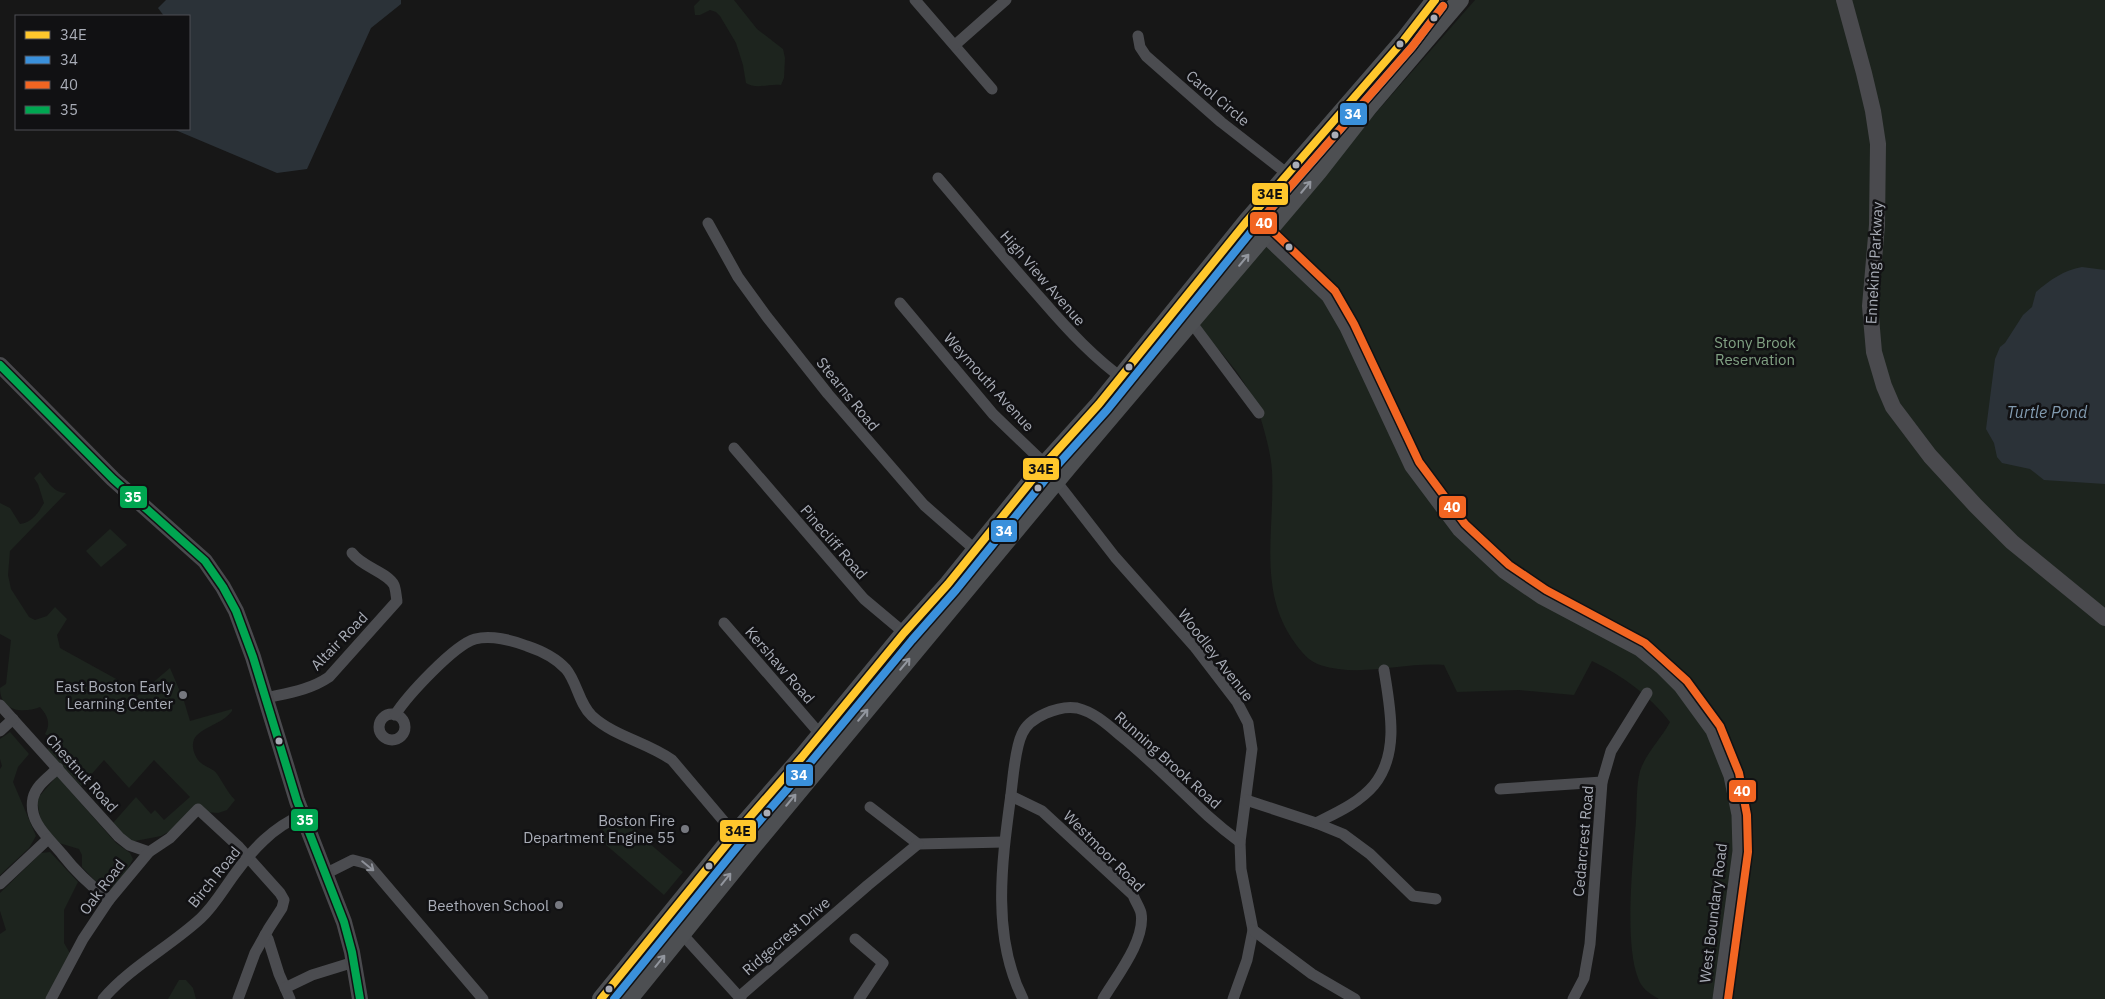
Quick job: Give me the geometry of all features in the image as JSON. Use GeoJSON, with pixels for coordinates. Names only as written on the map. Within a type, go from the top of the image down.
{"type":"FeatureCollection","features":[{"type":"Feature","properties":{"kind":"main road"},"geometry":{"type":"LineString","coordinates":[[602,998],[735,834],[904,633],[948,584],[974,549],[1121,377],[1248,221],[1289,175],[1435,0]]}},
{"type":"Feature","properties":{"kind":"main road","name":"Enneking Parkway"},"geometry":{"type":"LineString","coordinates":[[1844,0],[1873,111],[1878,144],[1877,225],[1870,306],[1874,352],[1884,386],[1899,414],[1930,456],[1976,506],[2012,542],[2105,618]]}},
{"type":"Feature","properties":{"kind":"main road"},"geometry":{"type":"LineString","coordinates":[[629,999],[749,850],[1056,481],[1263,237],[1453,2]]}},
{"type":"Feature","properties":{"kind":"main road"},"geometry":{"type":"LineString","coordinates":[[2,371],[113,479],[206,561],[223,587],[236,611],[266,698],[302,814],[344,922],[354,962],[360,999]]}},
{"type":"Feature","properties":{"kind":"street"},"geometry":{"type":"LineString","coordinates":[[915,0],[992,89]]}},
{"type":"Feature","properties":{"kind":"street"},"geometry":{"type":"LineString","coordinates":[[954,45],[1006,0]]}},
{"type":"Feature","properties":{"kind":"street","name":"Carol Circle"},"geometry":{"type":"LineString","coordinates":[[1138,36],[1140,47],[1146,56],[1221,122],[1289,175]]}},
{"type":"Feature","properties":{"kind":"street","name":"High View Avenue"},"geometry":{"type":"LineString","coordinates":[[938,178],[1081,345],[1136,387]]}},
{"type":"Feature","properties":{"kind":"street","name":"West Boundary Road"},"geometry":{"type":"LineString","coordinates":[[1248,221],[1327,297],[1345,328],[1410,468],[1458,531],[1503,573],[1541,599],[1646,657],[1679,687],[1711,731],[1729,776],[1737,815],[1738,851],[1718,999]]}},
{"type":"Feature","properties":{"kind":"street","name":"Stearns Road"},"geometry":{"type":"LineString","coordinates":[[708,223],[738,277],[767,318],[828,394],[924,505],[990,562]]}},
{"type":"Feature","properties":{"kind":"street","name":"Weymouth Avenue"},"geometry":{"type":"LineString","coordinates":[[900,303],[993,414],[1045,464],[1056,481]]}},
{"type":"Feature","properties":{"kind":"street"},"geometry":{"type":"LineString","coordinates":[[1191,322],[1259,413]]}},
{"type":"Feature","properties":{"kind":"street","name":"Pinecliff Road"},"geometry":{"type":"LineString","coordinates":[[734,448],[864,599],[920,646]]}},
{"type":"Feature","properties":{"kind":"street","name":"Woodley Avenue"},"geometry":{"type":"LineString","coordinates":[[1056,481],[1115,557],[1194,646],[1237,702],[1248,723],[1252,749],[1240,842],[1241,870],[1253,930],[1247,960],[1233,999]]}},
{"type":"Feature","properties":{"kind":"street","name":"Altair Road"},"geometry":{"type":"LineString","coordinates":[[266,698],[306,689],[317,685],[329,677],[397,601],[395,586],[391,581],[360,562],[352,553]]}},
{"type":"Feature","properties":{"kind":"street","name":"Kershaw Road"},"geometry":{"type":"LineString","coordinates":[[724,623],[820,734],[835,748]]}},
{"type":"Feature","properties":{"kind":"street"},"geometry":{"type":"LineString","coordinates":[[395,714],[404,701],[453,653],[474,640],[489,637],[518,643],[549,654],[567,670],[590,715],[612,730],[659,750],[672,760],[749,850]]}},
{"type":"Feature","properties":{"kind":"street"},"geometry":{"type":"LineString","coordinates":[[1316,824],[1348,806],[1374,785],[1386,764],[1391,737],[1390,711],[1384,670]]}},
{"type":"Feature","properties":{"kind":"street","name":"Cedarcrest Road"},"geometry":{"type":"LineString","coordinates":[[1579,996],[1590,944],[1602,782],[1611,750],[1648,693]]}},
{"type":"Feature","properties":{"kind":"street","name":"Chestnut Road"},"geometry":{"type":"LineString","coordinates":[[0,705],[119,837],[129,845],[149,852]]}},
{"type":"Feature","properties":{"kind":"street","name":"Running Brook Road"},"geometry":{"type":"LineString","coordinates":[[1023,999],[1013,979],[1006,945],[1002,902],[1004,842],[1022,734],[1039,716],[1062,707],[1078,708],[1097,716],[1153,763],[1209,817],[1240,842]]}},
{"type":"Feature","properties":{"kind":"street"},"geometry":{"type":"LineString","coordinates":[[0,732],[13,719]]}},
{"type":"Feature","properties":{"kind":"street"},"geometry":{"type":"LineString","coordinates":[[58,768],[38,787],[33,798],[34,817],[48,840],[76,872],[109,900]]}},
{"type":"Feature","properties":{"kind":"street"},"geometry":{"type":"LineString","coordinates":[[1500,789],[1602,782]]}},
{"type":"Feature","properties":{"kind":"street","name":"Westmoor Road"},"geometry":{"type":"LineString","coordinates":[[1011,796],[1042,811],[1133,895],[1141,913],[1140,930],[1136,944],[1102,999]]}},
{"type":"Feature","properties":{"kind":"street"},"geometry":{"type":"LineString","coordinates":[[1246,800],[1343,834],[1370,854],[1413,896],[1436,899]]}},
{"type":"Feature","properties":{"kind":"street"},"geometry":{"type":"LineString","coordinates":[[870,807],[918,844],[1004,842]]}},
{"type":"Feature","properties":{"kind":"street","name":"Oak Road"},"geometry":{"type":"LineString","coordinates":[[51,999],[83,939],[109,900],[149,852],[170,838],[198,809],[248,858]]}},
{"type":"Feature","properties":{"kind":"street","name":"Birch Road"},"geometry":{"type":"LineString","coordinates":[[104,999],[118,984],[200,919],[248,858],[274,830],[302,814]]}},
{"type":"Feature","properties":{"kind":"street"},"geometry":{"type":"LineString","coordinates":[[0,884],[48,840]]}},
{"type":"Feature","properties":{"kind":"street","name":"Ridgecrest Drive"},"geometry":{"type":"LineString","coordinates":[[682,934],[740,998],[868,885],[918,844]]}},
{"type":"Feature","properties":{"kind":"street"},"geometry":{"type":"LineString","coordinates":[[238,999],[255,954],[282,908],[284,900],[280,893],[248,858]]}},
{"type":"Feature","properties":{"kind":"street"},"geometry":{"type":"LineString","coordinates":[[326,874],[353,860],[368,864],[483,999]]}},
{"type":"Feature","properties":{"kind":"street"},"geometry":{"type":"LineString","coordinates":[[1253,930],[1312,974],[1355,999]]}},
{"type":"Feature","properties":{"kind":"street"},"geometry":{"type":"LineString","coordinates":[[265,935],[287,994],[312,975],[354,962]]}},
{"type":"Feature","properties":{"kind":"street"},"geometry":{"type":"LineString","coordinates":[[855,939],[883,963],[859,999]]}},
{"type":"Feature","properties":{"kind":"green space"},"geometry":{"type":"Polygon","coordinates":[[[700,0],[734,0],[757,29],[783,49],[785,58],[784,78],[781,85],[754,86],[746,83],[736,43],[720,16],[710,10],[700,15],[695,15],[694,6],[700,0]]]}},
{"type":"Feature","properties":{"kind":"green space","name":"Stony Brook Reservation"},"geometry":{"type":"Polygon","coordinates":[[[1475,0],[2105,0],[2105,999],[1659,999],[1649,993],[1639,982],[1631,943],[1630,923],[1637,789],[1640,771],[1646,758],[1670,722],[1653,703],[1625,680],[1592,661],[1574,695],[1519,690],[1457,692],[1444,665],[1366,670],[1335,669],[1312,661],[1295,643],[1283,623],[1272,581],[1270,560],[1272,471],[1269,450],[1260,416],[1248,389],[1232,365],[1192,322],[1475,0]]]}},
{"type":"Feature","properties":{"kind":"green space"},"geometry":{"type":"Polygon","coordinates":[[[40,472],[54,489],[66,493],[10,551],[8,575],[11,589],[29,617],[35,620],[47,616],[55,607],[67,619],[57,635],[60,648],[118,680],[136,697],[170,668],[190,721],[232,709],[224,718],[197,735],[193,742],[198,760],[216,772],[235,800],[227,810],[218,813],[205,812],[161,836],[130,842],[113,823],[136,797],[151,814],[155,810],[164,820],[190,797],[154,760],[129,788],[104,760],[81,786],[47,750],[55,741],[45,734],[48,720],[40,707],[19,710],[13,709],[4,702],[0,688],[6,684],[11,640],[0,634],[0,503],[10,508],[20,524],[32,519],[44,503],[34,478],[40,472]]]}},
{"type":"Feature","properties":{"kind":"green space"},"geometry":{"type":"Polygon","coordinates":[[[110,529],[127,545],[101,567],[86,551],[110,529]]]}},
{"type":"Feature","properties":{"kind":"green space"},"geometry":{"type":"Polygon","coordinates":[[[10,732],[29,754],[18,767],[13,782],[36,836],[29,848],[0,875],[0,769],[2,766],[0,739],[10,732]]]}},
{"type":"Feature","properties":{"kind":"green space"},"geometry":{"type":"Polygon","coordinates":[[[57,776],[116,843],[130,853],[133,859],[114,888],[105,891],[82,867],[82,855],[79,849],[59,843],[41,823],[37,799],[57,776]]]}},
{"type":"Feature","properties":{"kind":"green space"},"geometry":{"type":"Polygon","coordinates":[[[616,815],[683,872],[664,895],[597,837],[616,815]]]}},
{"type":"Feature","properties":{"kind":"green space"},"geometry":{"type":"Polygon","coordinates":[[[50,852],[78,882],[64,910],[64,943],[71,955],[46,999],[0,999],[0,934],[6,930],[0,911],[0,893],[41,853],[50,852]]]}},
{"type":"Feature","properties":{"kind":"green space"},"geometry":{"type":"Polygon","coordinates":[[[179,980],[186,980],[193,988],[196,999],[168,999],[179,980]]]}},
{"type":"Feature","properties":{"kind":"water"},"geometry":{"type":"Polygon","coordinates":[[[166,0],[401,0],[401,4],[371,28],[307,169],[277,173],[175,130],[190,130],[190,15],[163,15],[158,8],[166,0]]]}},
{"type":"Feature","properties":{"kind":"water","name":"Turtle Pond"},"geometry":{"type":"Polygon","coordinates":[[[2082,267],[2105,270],[2105,484],[2044,480],[2030,469],[2002,463],[1997,457],[1994,443],[1986,429],[1995,359],[2000,347],[2005,343],[2023,315],[2032,307],[2036,292],[2069,270],[2082,267]]]}},
{"type":"Feature","properties":{"kind":"transit line","name":"34E"},"geometry":{"type":"LineString","coordinates":[[601,999],[735,834],[802,757],[904,633],[948,584],[1045,464],[1099,404],[1247,221],[1404,40],[1435,0]]}},
{"type":"Feature","properties":{"kind":"transit line","name":"34"},"geometry":{"type":"LineString","coordinates":[[614,999],[743,840],[956,590],[1053,470],[1107,410],[1255,227],[1412,47],[1443,6]]}},
{"type":"Feature","properties":{"kind":"transit line","name":"40"},"geometry":{"type":"LineString","coordinates":[[1443,6],[1412,47],[1261,220],[1335,291],[1354,324],[1419,462],[1465,524],[1509,565],[1546,590],[1645,643],[1687,681],[1720,726],[1739,773],[1747,815],[1748,852],[1728,999]]}},
{"type":"Feature","properties":{"kind":"transit line","name":"35"},"geometry":{"type":"LineString","coordinates":[[0,365],[113,479],[205,561],[223,587],[236,611],[253,657],[297,801],[344,922],[352,952],[360,999]]}},
{"type":"Feature","properties":{"kind":"place","name":"East Boston Early Learning Center"},"geometry":{"type":"Point","coordinates":[183,695]}},
{"type":"Feature","properties":{"kind":"place","name":"Boston Fire Department Engine 55"},"geometry":{"type":"Point","coordinates":[685,829]}},
{"type":"Feature","properties":{"kind":"place","name":"Beethoven School"},"geometry":{"type":"Point","coordinates":[559,905]}}]}
